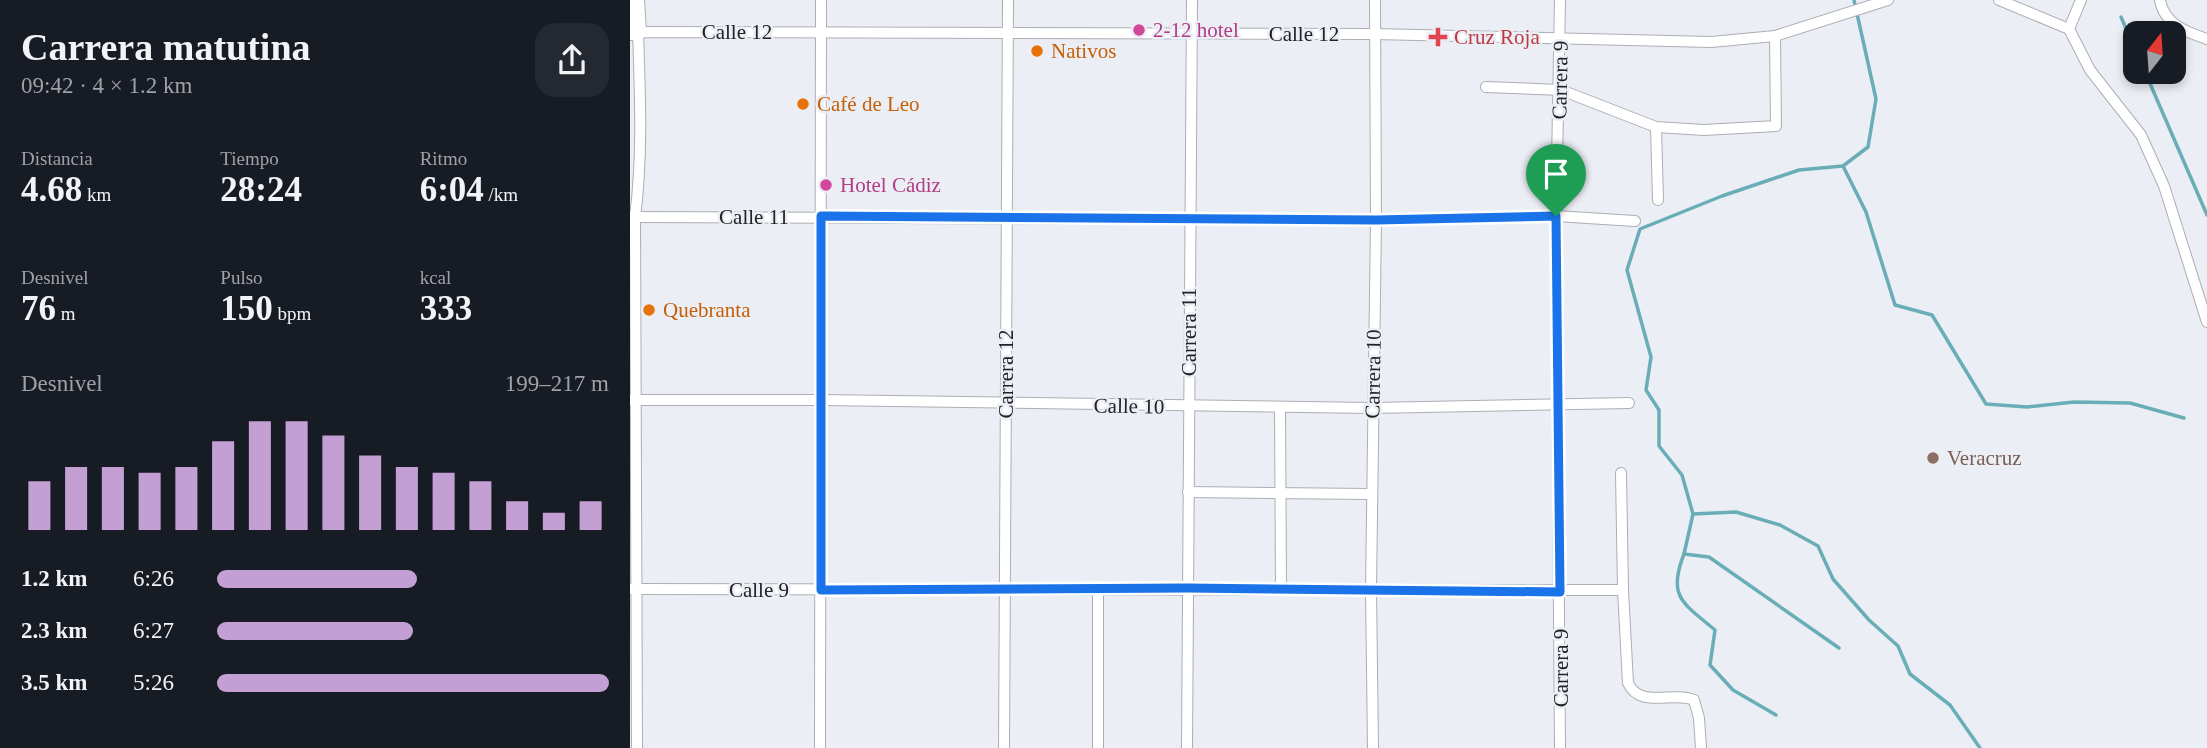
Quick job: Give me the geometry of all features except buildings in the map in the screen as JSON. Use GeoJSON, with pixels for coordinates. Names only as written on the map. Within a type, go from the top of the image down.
{"type":"FeatureCollection","features":[{"type":"Feature","properties":{"kind":"main road"},"geometry":{"type":"LineString","coordinates":[[634,32],[636,0]]}},
{"type":"Feature","properties":{"kind":"street"},"geometry":{"type":"LineString","coordinates":[[820,748],[821,0]]}},
{"type":"Feature","properties":{"kind":"street","name":"Carrera 12"},"geometry":{"type":"LineString","coordinates":[[1004,748],[1008,0]]}},
{"type":"Feature","properties":{"kind":"street","name":"Carrera 11"},"geometry":{"type":"LineString","coordinates":[[1187,748],[1192,0]]}},
{"type":"Feature","properties":{"kind":"street","name":"Carrera 10"},"geometry":{"type":"LineString","coordinates":[[1373,748],[1371,495],[1376,220],[1374,0]]}},
{"type":"Feature","properties":{"kind":"street","name":"Carrera 9"},"geometry":{"type":"LineString","coordinates":[[1560,0],[1561,90],[1556,216],[1560,748]]}},
{"type":"Feature","properties":{"kind":"street","name":"Calle 12"},"geometry":{"type":"LineString","coordinates":[[634,32],[1374,34],[1711,42],[1775,36],[1859,4],[1888,0]]}},
{"type":"Feature","properties":{"kind":"street"},"geometry":{"type":"LineString","coordinates":[[1999,0],[2025,4],[2069,29],[2090,70],[2141,135],[2164,186],[2207,322]]}},
{"type":"Feature","properties":{"kind":"street"},"geometry":{"type":"LineString","coordinates":[[2069,29],[2081,0]]}},
{"type":"Feature","properties":{"kind":"street"},"geometry":{"type":"LineString","coordinates":[[2160,0],[2162,13],[2174,24],[2207,39]]}},
{"type":"Feature","properties":{"kind":"street"},"geometry":{"type":"LineString","coordinates":[[634,32],[642,137],[641,178],[633,217],[633,589],[637,748]]}},
{"type":"Feature","properties":{"kind":"street"},"geometry":{"type":"LineString","coordinates":[[1486,87],[1561,90],[1656,127],[1704,130],[1776,126],[1775,36]]}},
{"type":"Feature","properties":{"kind":"street"},"geometry":{"type":"LineString","coordinates":[[1656,127],[1658,200]]}},
{"type":"Feature","properties":{"kind":"street","name":"Calle 11"},"geometry":{"type":"LineString","coordinates":[[633,217],[1376,220],[1556,216],[1634,221]]}},
{"type":"Feature","properties":{"kind":"street","name":"Calle 10"},"geometry":{"type":"LineString","coordinates":[[633,400],[1373,408],[1629,403]]}},
{"type":"Feature","properties":{"kind":"street"},"geometry":{"type":"LineString","coordinates":[[1280,407],[1280,589]]}},
{"type":"Feature","properties":{"kind":"street"},"geometry":{"type":"LineString","coordinates":[[1621,473],[1628,683],[1632,691],[1645,697],[1694,700],[1699,718],[1701,748]]}},
{"type":"Feature","properties":{"kind":"street"},"geometry":{"type":"LineString","coordinates":[[1188,492],[1371,495]]}},
{"type":"Feature","properties":{"kind":"street"},"geometry":{"type":"LineString","coordinates":[[1098,588],[1098,748]]}},
{"type":"Feature","properties":{"kind":"street","name":"Calle 9"},"geometry":{"type":"LineString","coordinates":[[633,589],[1623,590]]}},
{"type":"Feature","properties":{"kind":"waterway"},"geometry":{"type":"LineString","coordinates":[[1854,0],[1876,99],[1868,147],[1843,166],[1866,212],[1895,305],[1932,315],[1986,404],[2027,407],[2074,402],[2130,403],[2184,418]]}},
{"type":"Feature","properties":{"kind":"waterway"},"geometry":{"type":"LineString","coordinates":[[2121,17],[2123,22]]}},
{"type":"Feature","properties":{"kind":"waterway"},"geometry":{"type":"LineString","coordinates":[[2150,84],[2207,215]]}},
{"type":"Feature","properties":{"kind":"waterway"},"geometry":{"type":"LineString","coordinates":[[1843,166],[1799,170],[1722,196],[1640,229],[1627,270],[1651,357],[1646,390],[1659,410],[1659,446],[1682,475],[1693,514],[1736,512],[1780,525],[1818,546],[1833,579],[1869,620],[1898,646],[1910,674],[1950,705],[1980,748]]}},
{"type":"Feature","properties":{"kind":"waterway"},"geometry":{"type":"LineString","coordinates":[[1693,514],[1684,554],[1709,557],[1839,648]]}},
{"type":"Feature","properties":{"kind":"waterway"},"geometry":{"type":"LineString","coordinates":[[1684,554],[1677,580],[1678,590],[1681,598],[1694,613],[1715,630],[1710,665],[1733,690],[1776,715]]}},
{"type":"Feature","properties":{"kind":"place","name":"2-12 hotel"},"geometry":{"type":"Point","coordinates":[1139,30]}},
{"type":"Feature","properties":{"kind":"place","name":"Cruz Roja"},"geometry":{"type":"Point","coordinates":[1438,37]}},
{"type":"Feature","properties":{"kind":"place","name":"Nativos"},"geometry":{"type":"Point","coordinates":[1037,51]}},
{"type":"Feature","properties":{"kind":"place","name":"Café de Leo"},"geometry":{"type":"Point","coordinates":[803,104]}},
{"type":"Feature","properties":{"kind":"place","name":"Hotel Cádiz"},"geometry":{"type":"Point","coordinates":[826,185]}},
{"type":"Feature","properties":{"kind":"place","name":"Quebranta"},"geometry":{"type":"Point","coordinates":[649,310]}},
{"type":"Feature","properties":{"kind":"place","name":"Veracruz"},"geometry":{"type":"Point","coordinates":[1933,458]}},
{"type":"Feature","properties":{"kind":"route"},"geometry":{"type":"LineString","coordinates":[[821,216],[1376,220],[1556,216],[1560,592],[1188,588],[821,590],[821,216]]}}]}
